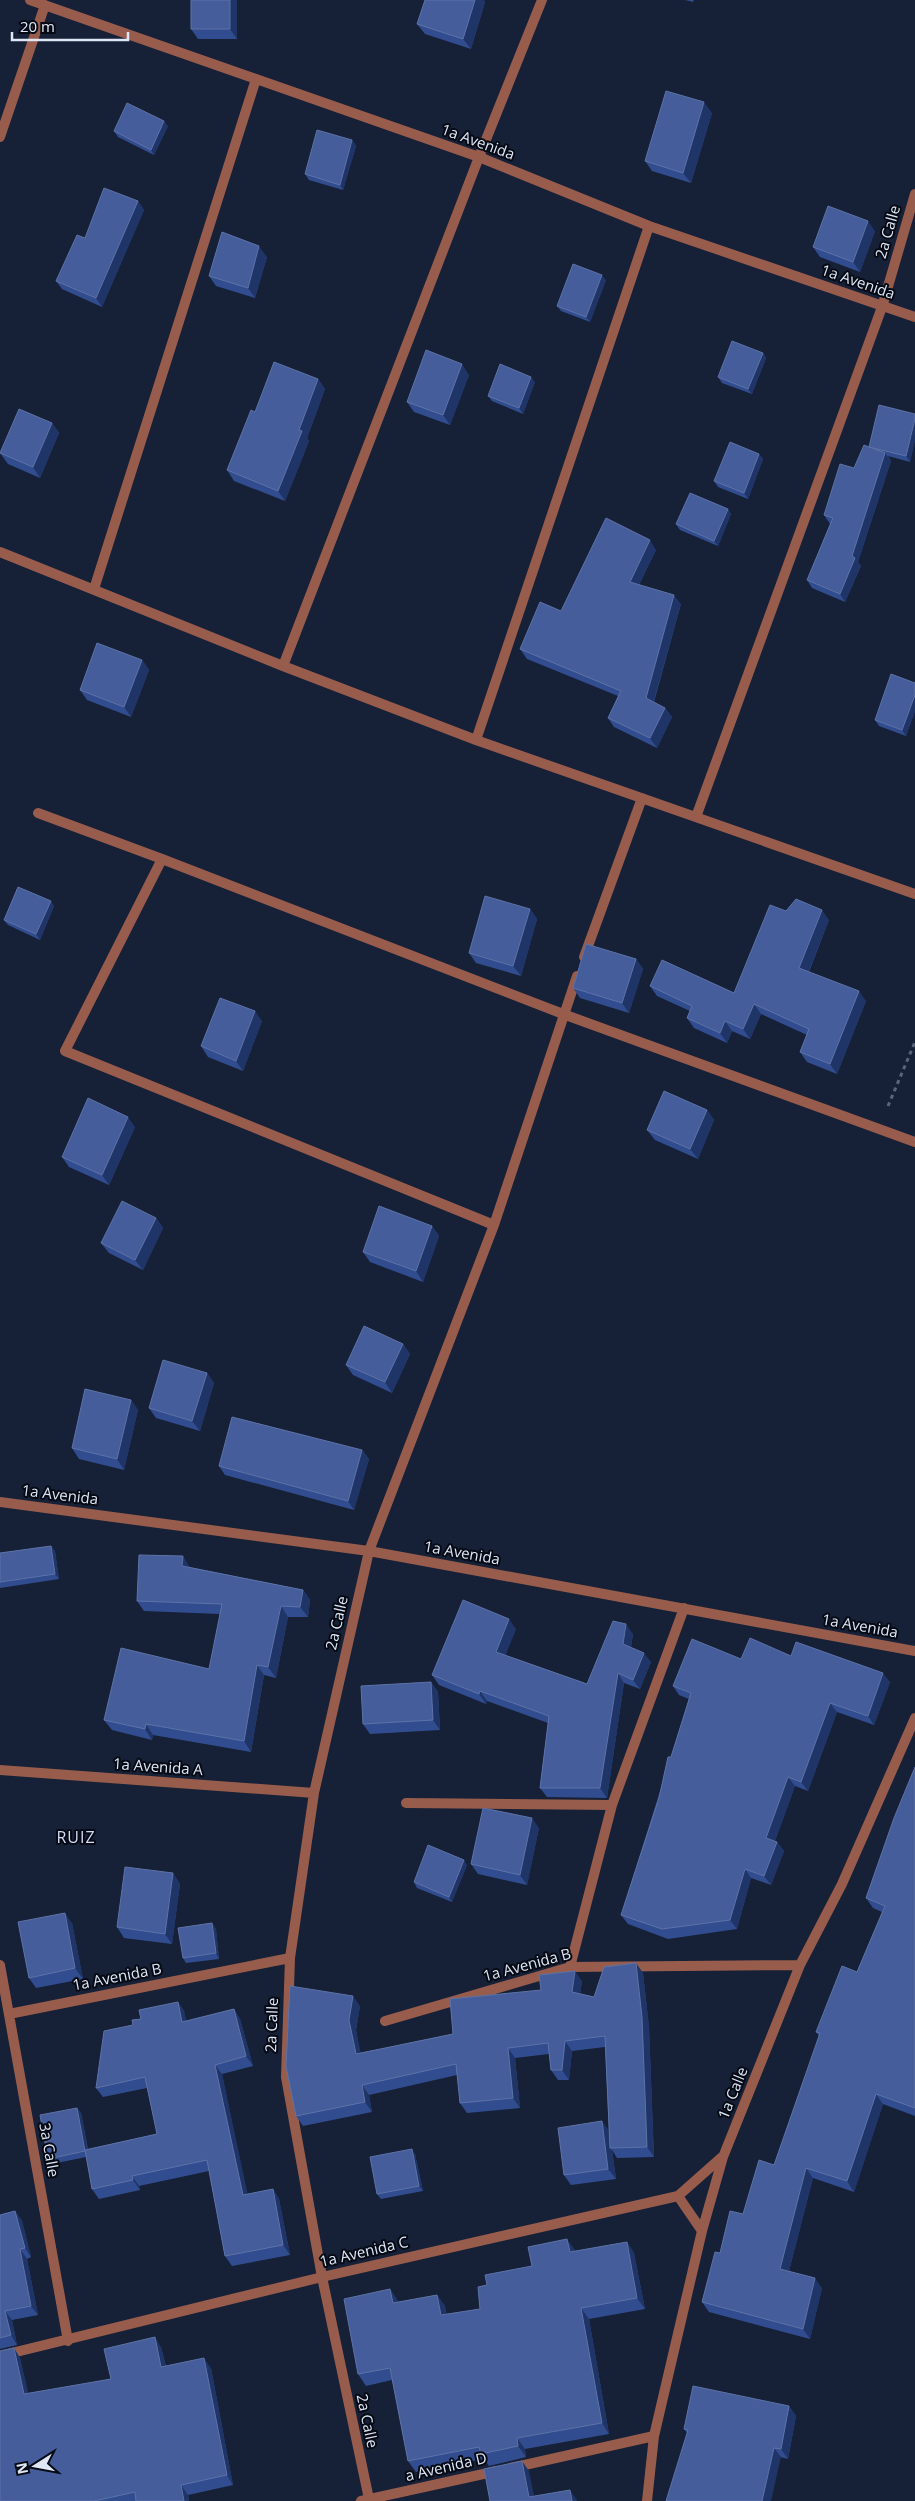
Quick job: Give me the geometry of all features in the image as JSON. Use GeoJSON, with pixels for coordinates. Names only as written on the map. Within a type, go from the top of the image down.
{"type":"FeatureCollection","features":[{"type":"Feature","properties":{"kind":"street","name":"1a Avenida"},"geometry":{"type":"LineString","coordinates":[[30,0],[479,157],[649,226],[915,317]]}},
{"type":"Feature","properties":{"kind":"street"},"geometry":{"type":"LineString","coordinates":[[283,666],[479,157],[542,0]]}},
{"type":"Feature","properties":{"kind":"street"},"geometry":{"type":"LineString","coordinates":[[0,137],[45,5]]}},
{"type":"Feature","properties":{"kind":"street"},"geometry":{"type":"LineString","coordinates":[[94,589],[256,79]]}},
{"type":"Feature","properties":{"kind":"street","name":"2a Calle"},"geometry":{"type":"LineString","coordinates":[[696,817],[882,307],[915,194]]}},
{"type":"Feature","properties":{"kind":"street"},"geometry":{"type":"LineString","coordinates":[[476,740],[649,226]]}},
{"type":"Feature","properties":{"kind":"street"},"geometry":{"type":"LineString","coordinates":[[0,552],[283,666],[476,740],[915,894]]}},
{"type":"Feature","properties":{"kind":"street","name":"2a Calle"},"geometry":{"type":"LineString","coordinates":[[365,2500],[286,2077],[290,1958],[314,1793],[369,1551],[494,1225],[563,1014],[642,798]]}},
{"type":"Feature","properties":{"kind":"street"},"geometry":{"type":"LineString","coordinates":[[38,813],[162,858],[563,1014],[915,1142]]}},
{"type":"Feature","properties":{"kind":"street"},"geometry":{"type":"LineString","coordinates":[[162,858],[65,1051],[494,1225]]}},
{"type":"Feature","properties":{"kind":"street","name":"1a Avenida"},"geometry":{"type":"LineString","coordinates":[[0,1502],[369,1551],[915,1651]]}},
{"type":"Feature","properties":{"kind":"street"},"geometry":{"type":"LineString","coordinates":[[570,1967],[612,1805],[684,1608]]}},
{"type":"Feature","properties":{"kind":"street","name":"1a Calle"},"geometry":{"type":"LineString","coordinates":[[647,2501],[654,2436],[702,2231],[723,2157],[800,1965],[842,1884],[915,1718]]}},
{"type":"Feature","properties":{"kind":"street","name":"1a Avenida A"},"geometry":{"type":"LineString","coordinates":[[0,1770],[314,1793]]}},
{"type":"Feature","properties":{"kind":"street"},"geometry":{"type":"LineString","coordinates":[[406,1803],[612,1805]]}},
{"type":"Feature","properties":{"kind":"street","name":"1a Avenida B"},"geometry":{"type":"LineString","coordinates":[[9,2014],[290,1958]]}},
{"type":"Feature","properties":{"kind":"street","name":"3a Calle"},"geometry":{"type":"LineString","coordinates":[[0,1965],[68,2341]]}},
{"type":"Feature","properties":{"kind":"street","name":"1a Avenida B"},"geometry":{"type":"LineString","coordinates":[[385,2021],[570,1967],[800,1965]]}},
{"type":"Feature","properties":{"kind":"street","name":"1a Avenida C"},"geometry":{"type":"LineString","coordinates":[[0,2356],[68,2341],[322,2277],[678,2196],[723,2157]]}},
{"type":"Feature","properties":{"kind":"street"},"geometry":{"type":"LineString","coordinates":[[678,2196],[702,2231]]}},
{"type":"Feature","properties":{"kind":"street","name":"a Avenida D"},"geometry":{"type":"LineString","coordinates":[[365,2500],[654,2436]]}},
{"type":"Feature","properties":{"kind":"path"},"geometry":{"type":"LineString","coordinates":[[878,1128],[915,1042]]}},
{"type":"Feature","properties":{"kind":"building"},"geometry":{"type":"Polygon","coordinates":[[[191,0],[230,0],[230,29],[191,29],[191,0]]]}},
{"type":"Feature","properties":{"kind":"building"},"geometry":{"type":"Polygon","coordinates":[[[425,0],[475,0],[463,39],[417,24],[425,0]]]}},
{"type":"Feature","properties":{"kind":"building"},"geometry":{"type":"Polygon","coordinates":[[[666,91],[704,102],[683,173],[645,161],[666,91]]]}},
{"type":"Feature","properties":{"kind":"building"},"geometry":{"type":"Polygon","coordinates":[[[127,103],[164,121],[151,150],[114,131],[127,103]]]}},
{"type":"Feature","properties":{"kind":"building"},"geometry":{"type":"Polygon","coordinates":[[[317,130],[352,140],[340,185],[305,174],[317,130]]]}},
{"type":"Feature","properties":{"kind":"building"},"geometry":{"type":"Polygon","coordinates":[[[104,188],[138,201],[96,298],[56,281],[77,235],[85,238],[104,188]]]}},
{"type":"Feature","properties":{"kind":"building"},"geometry":{"type":"Polygon","coordinates":[[[828,206],[868,221],[853,262],[813,247],[828,206]]]}},
{"type":"Feature","properties":{"kind":"building"},"geometry":{"type":"Polygon","coordinates":[[[222,232],[259,246],[248,288],[209,276],[222,232]]]}},
{"type":"Feature","properties":{"kind":"building"},"geometry":{"type":"Polygon","coordinates":[[[573,264],[602,275],[586,317],[557,306],[573,264]]]}},
{"type":"Feature","properties":{"kind":"building"},"geometry":{"type":"Polygon","coordinates":[[[732,341],[763,353],[748,389],[718,377],[732,341]]]}},
{"type":"Feature","properties":{"kind":"building"},"geometry":{"type":"Polygon","coordinates":[[[426,350],[462,364],[443,415],[407,402],[426,350]]]}},
{"type":"Feature","properties":{"kind":"building"},"geometry":{"type":"Polygon","coordinates":[[[274,362],[318,379],[299,430],[302,431],[278,491],[227,470],[251,410],[255,412],[274,362]]]}},
{"type":"Feature","properties":{"kind":"building"},"geometry":{"type":"Polygon","coordinates":[[[500,364],[531,377],[519,408],[488,396],[500,364]]]}},
{"type":"Feature","properties":{"kind":"building"},"geometry":{"type":"Polygon","coordinates":[[[879,405],[915,414],[906,456],[869,447],[879,405]]]}},
{"type":"Feature","properties":{"kind":"building"},"geometry":{"type":"Polygon","coordinates":[[[19,409],[52,423],[33,467],[0,453],[19,409]]]}},
{"type":"Feature","properties":{"kind":"building"},"geometry":{"type":"Polygon","coordinates":[[[730,442],[759,454],[744,493],[714,481],[730,442]]]}},
{"type":"Feature","properties":{"kind":"building"},"geometry":{"type":"Polygon","coordinates":[[[864,445],[885,453],[852,556],[855,558],[840,594],[807,580],[833,518],[824,515],[840,464],[854,468],[864,445]]]}},
{"type":"Feature","properties":{"kind":"building"},"geometry":{"type":"Polygon","coordinates":[[[690,493],[728,509],[714,541],[676,524],[690,493]]]}},
{"type":"Feature","properties":{"kind":"building"},"geometry":{"type":"Polygon","coordinates":[[[606,518],[650,540],[630,582],[674,595],[646,698],[665,708],[650,738],[608,718],[621,691],[520,649],[540,602],[561,611],[606,518]]]}},
{"type":"Feature","properties":{"kind":"building"},"geometry":{"type":"Polygon","coordinates":[[[97,643],[142,660],[124,707],[80,690],[97,643]]]}},
{"type":"Feature","properties":{"kind":"building"},"geometry":{"type":"Polygon","coordinates":[[[891,674],[915,683],[915,695],[902,730],[875,720],[891,674]]]}},
{"type":"Feature","properties":{"kind":"building"},"geometry":{"type":"Polygon","coordinates":[[[18,887],[51,901],[36,934],[4,920],[18,887]]]}},
{"type":"Feature","properties":{"kind":"building"},"geometry":{"type":"Polygon","coordinates":[[[485,896],[530,909],[513,966],[469,953],[485,896]]]}},
{"type":"Feature","properties":{"kind":"building"},"geometry":{"type":"Polygon","coordinates":[[[796,899],[822,910],[799,968],[859,991],[830,1064],[800,1052],[809,1029],[754,1004],[743,1029],[725,1021],[720,1033],[687,1018],[692,1006],[650,986],[662,960],[734,993],[770,905],[786,911],[796,899]]]}},
{"type":"Feature","properties":{"kind":"building"},"geometry":{"type":"Polygon","coordinates":[[[586,944],[636,959],[622,1003],[573,988],[586,944]]]}},
{"type":"Feature","properties":{"kind":"building"},"geometry":{"type":"Polygon","coordinates":[[[220,998],[255,1011],[236,1061],[201,1046],[220,998]]]}},
{"type":"Feature","properties":{"kind":"building"},"geometry":{"type":"Polygon","coordinates":[[[664,1091],[707,1110],[690,1149],[647,1130],[664,1091]]]}},
{"type":"Feature","properties":{"kind":"building"},"geometry":{"type":"Polygon","coordinates":[[[88,1098],[128,1117],[102,1175],[62,1157],[88,1098]]]}},
{"type":"Feature","properties":{"kind":"building"},"geometry":{"type":"Polygon","coordinates":[[[122,1201],[156,1218],[135,1260],[101,1243],[122,1201]]]}},
{"type":"Feature","properties":{"kind":"building"},"geometry":{"type":"Polygon","coordinates":[[[379,1206],[432,1226],[416,1271],[363,1252],[379,1206]]]}},
{"type":"Feature","properties":{"kind":"building"},"geometry":{"type":"Polygon","coordinates":[[[364,1326],[403,1344],[385,1382],[346,1365],[364,1326]]]}},
{"type":"Feature","properties":{"kind":"building"},"geometry":{"type":"Polygon","coordinates":[[[163,1360],[207,1373],[192,1421],[149,1408],[163,1360]]]}},
{"type":"Feature","properties":{"kind":"building"},"geometry":{"type":"Polygon","coordinates":[[[85,1389],[131,1400],[117,1459],[72,1448],[85,1389]]]}},
{"type":"Feature","properties":{"kind":"building"},"geometry":{"type":"Polygon","coordinates":[[[232,1417],[362,1450],[348,1501],[219,1466],[232,1417]]]}},
{"type":"Feature","properties":{"kind":"building"},"geometry":{"type":"Polygon","coordinates":[[[51,1546],[55,1574],[0,1582],[0,1553],[51,1546]]]}},
{"type":"Feature","properties":{"kind":"building"},"geometry":{"type":"Polygon","coordinates":[[[139,1555],[183,1556],[182,1566],[303,1590],[300,1607],[281,1606],[268,1667],[257,1665],[244,1741],[146,1724],[145,1729],[104,1720],[121,1648],[209,1669],[222,1604],[137,1601],[139,1555]]]}},
{"type":"Feature","properties":{"kind":"building"},"geometry":{"type":"Polygon","coordinates":[[[463,1600],[509,1619],[496,1652],[587,1684],[613,1621],[626,1624],[623,1644],[644,1653],[633,1680],[618,1673],[600,1788],[540,1788],[549,1716],[480,1691],[479,1694],[432,1675],[463,1600]]]}},
{"type":"Feature","properties":{"kind":"building"},"geometry":{"type":"Polygon","coordinates":[[[750,1638],[791,1656],[796,1642],[883,1673],[868,1716],[830,1703],[801,1782],[788,1777],[766,1838],[777,1842],[764,1876],[745,1869],[730,1920],[662,1929],[621,1915],[659,1798],[668,1757],[671,1757],[691,1693],[673,1686],[692,1639],[741,1659],[750,1638]]]}},
{"type":"Feature","properties":{"kind":"building"},"geometry":{"type":"Polygon","coordinates":[[[431,1682],[433,1720],[363,1724],[361,1686],[431,1682]]]}},
{"type":"Feature","properties":{"kind":"building"},"geometry":{"type":"Polygon","coordinates":[[[915,1767],[915,2108],[876,2094],[847,2181],[806,2168],[780,2269],[815,2278],[803,2329],[702,2302],[715,2252],[720,2253],[730,2211],[743,2214],[759,2160],[774,2165],[820,2033],[816,2032],[842,1966],[857,1972],[885,1906],[866,1898],[894,1818],[915,1767]]]}},
{"type":"Feature","properties":{"kind":"building"},"geometry":{"type":"Polygon","coordinates":[[[483,1808],[532,1818],[520,1875],[471,1864],[483,1808]]]}},
{"type":"Feature","properties":{"kind":"building"},"geometry":{"type":"Polygon","coordinates":[[[428,1845],[464,1860],[449,1897],[414,1882],[428,1845]]]}},
{"type":"Feature","properties":{"kind":"building"},"geometry":{"type":"Polygon","coordinates":[[[125,1867],[173,1873],[165,1934],[117,1927],[125,1867]]]}},
{"type":"Feature","properties":{"kind":"building"},"geometry":{"type":"Polygon","coordinates":[[[65,1913],[75,1968],[29,1978],[18,1922],[65,1913]]]}},
{"type":"Feature","properties":{"kind":"building"},"geometry":{"type":"Polygon","coordinates":[[[212,1923],[216,1953],[183,1958],[178,1928],[212,1923]]]}},
{"type":"Feature","properties":{"kind":"building"},"geometry":{"type":"Polygon","coordinates":[[[636,1963],[642,2017],[647,2147],[610,2148],[605,2036],[565,2041],[562,2070],[551,2070],[548,2043],[508,2048],[513,2098],[460,2103],[456,2064],[362,2085],[365,2102],[296,2116],[286,2066],[290,1986],[353,1996],[349,2020],[356,2054],[453,2034],[450,1999],[541,1990],[539,1975],[575,1971],[572,1992],[594,1997],[604,1967],[636,1963]]]}},
{"type":"Feature","properties":{"kind":"building"},"geometry":{"type":"Polygon","coordinates":[[[178,2002],[182,2022],[234,2009],[246,2056],[215,2065],[243,2195],[273,2189],[283,2245],[225,2256],[207,2160],[132,2176],[133,2180],[92,2189],[85,2150],[157,2134],[145,2077],[96,2088],[104,2031],[133,2025],[132,2020],[141,2019],[139,2010],[178,2002]]]}},
{"type":"Feature","properties":{"kind":"building"},"geometry":{"type":"Polygon","coordinates":[[[77,2108],[85,2151],[48,2159],[40,2115],[77,2108]]]}},
{"type":"Feature","properties":{"kind":"building"},"geometry":{"type":"Polygon","coordinates":[[[602,2121],[608,2169],[564,2175],[558,2128],[602,2121]]]}},
{"type":"Feature","properties":{"kind":"building"},"geometry":{"type":"Polygon","coordinates":[[[412,2149],[419,2186],[377,2194],[370,2157],[412,2149]]]}},
{"type":"Feature","properties":{"kind":"building"},"geometry":{"type":"Polygon","coordinates":[[[15,2211],[25,2248],[20,2249],[31,2306],[5,2311],[11,2335],[0,2338],[0,2215],[15,2211]]]}},
{"type":"Feature","properties":{"kind":"building"},"geometry":{"type":"Polygon","coordinates":[[[567,2239],[570,2252],[627,2242],[637,2298],[581,2308],[602,2423],[517,2438],[518,2446],[481,2454],[479,2447],[408,2461],[390,2368],[358,2374],[344,2299],[390,2289],[393,2303],[437,2295],[441,2315],[480,2309],[478,2287],[487,2285],[485,2275],[532,2266],[528,2247],[567,2239]]]}},
{"type":"Feature","properties":{"kind":"building"},"geometry":{"type":"Polygon","coordinates":[[[155,2337],[161,2367],[204,2358],[227,2475],[181,2485],[184,2501],[136,2501],[135,2492],[94,2501],[0,2501],[0,2351],[14,2348],[24,2394],[111,2379],[104,2349],[155,2337]]]}},
{"type":"Feature","properties":{"kind":"building"},"geometry":{"type":"Polygon","coordinates":[[[693,2386],[789,2406],[781,2449],[774,2448],[762,2501],[666,2501],[688,2430],[684,2429],[693,2386]]]}},
{"type":"Feature","properties":{"kind":"building"},"geometry":{"type":"Polygon","coordinates":[[[522,2461],[529,2497],[570,2490],[572,2501],[490,2501],[484,2469],[522,2461]]]}},
{"type":"Feature","properties":{"kind":"district","name":"RUIZ"},"geometry":{"type":"Point","coordinates":[76,1837]}}]}
